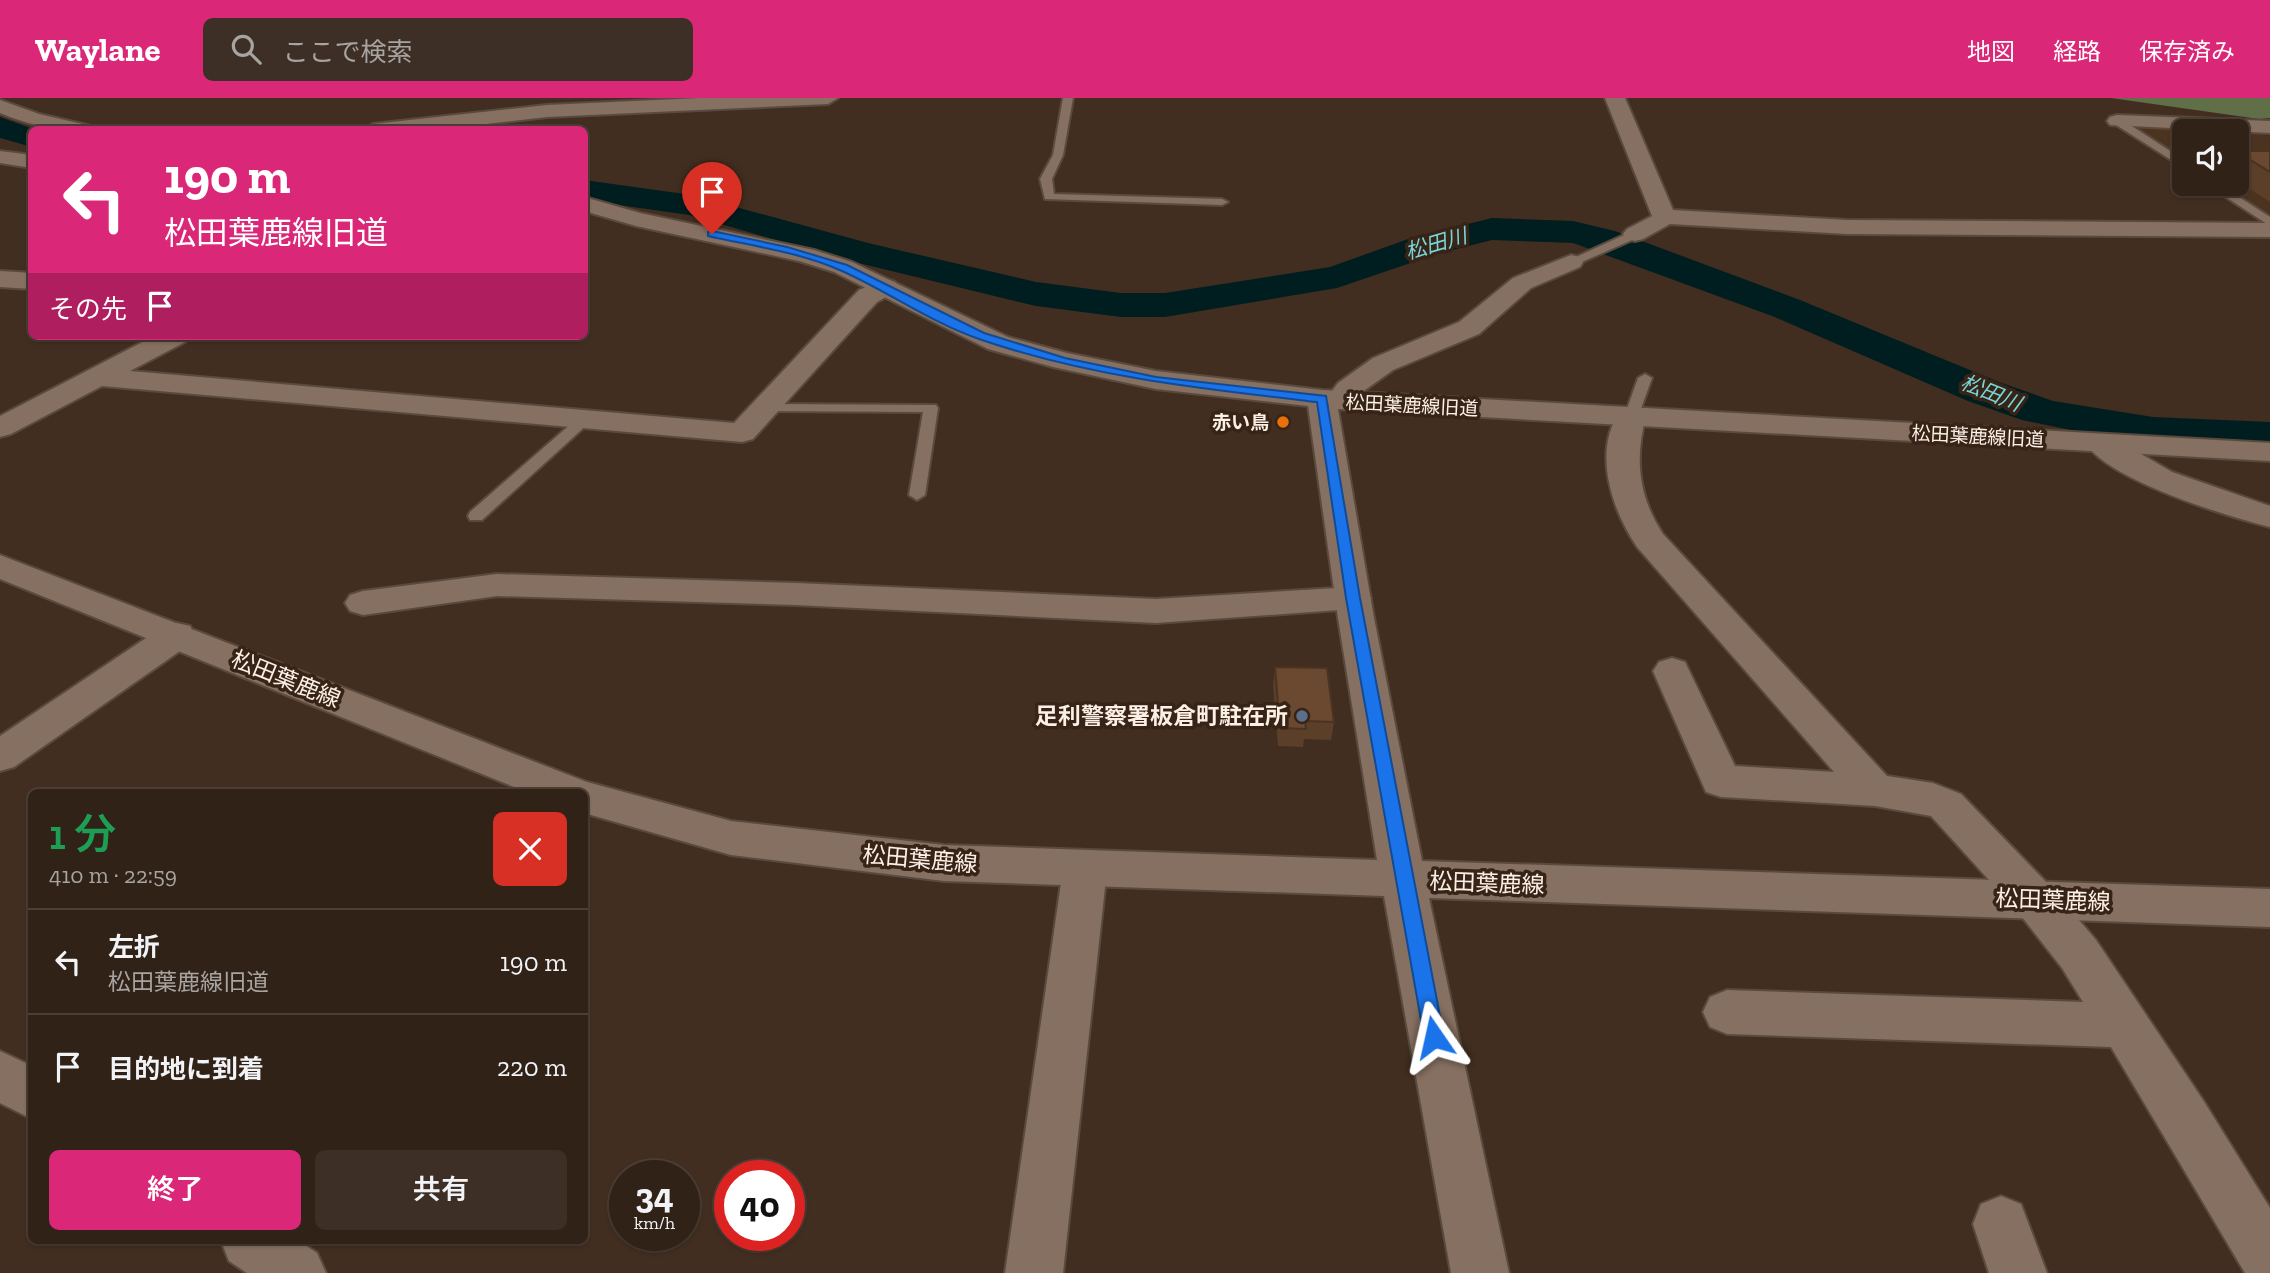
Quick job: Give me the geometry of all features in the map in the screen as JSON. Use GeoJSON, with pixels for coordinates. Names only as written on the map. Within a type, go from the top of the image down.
{"type":"FeatureCollection","features":[{"type":"Feature","properties":{"kind":"street"},"geometry":{"type":"LineString","coordinates":[[410,126],[547,111],[828,98]]}},
{"type":"Feature","properties":{"kind":"street"},"geometry":{"type":"LineString","coordinates":[[1615,98],[1664,216]]}},
{"type":"Feature","properties":{"kind":"street"},"geometry":{"type":"LineString","coordinates":[[0,106],[33,119],[65,126]]}},
{"type":"Feature","properties":{"kind":"street"},"geometry":{"type":"LineString","coordinates":[[2117,121],[2270,127]]}},
{"type":"Feature","properties":{"kind":"street"},"geometry":{"type":"LineString","coordinates":[[0,157],[28,161]]}},
{"type":"Feature","properties":{"kind":"street","name":"松田葉鹿線旧道"},"geometry":{"type":"LineString","coordinates":[[588,205],[636,219],[805,254],[843,267],[886,287],[980,336],[1063,361],[1156,380],[1331,400],[2270,452]]}},
{"type":"Feature","properties":{"kind":"street"},"geometry":{"type":"LineString","coordinates":[[1664,216],[1847,227],[2270,230]]}},
{"type":"Feature","properties":{"kind":"street"},"geometry":{"type":"LineString","coordinates":[[1635,234],[1658,223],[1664,216]]}},
{"type":"Feature","properties":{"kind":"street"},"geometry":{"type":"LineString","coordinates":[[1479,1273],[1353,598],[1331,400],[1383,364],[1469,328],[1522,283],[1571,262]]}},
{"type":"Feature","properties":{"kind":"street"},"geometry":{"type":"LineString","coordinates":[[0,279],[28,281]]}},
{"type":"Feature","properties":{"kind":"street"},"geometry":{"type":"LineString","coordinates":[[97,377],[742,433],[868,296],[886,287]]}},
{"type":"Feature","properties":{"kind":"street"},"geometry":{"type":"LineString","coordinates":[[0,428],[167,340]]}},
{"type":"Feature","properties":{"kind":"street"},"geometry":{"type":"LineString","coordinates":[[1631,417],[1627,426],[1623,470],[1631,508],[1649,540],[1875,790]]}},
{"type":"Feature","properties":{"kind":"street"},"geometry":{"type":"LineString","coordinates":[[2101,443],[2117,456],[2163,479],[2270,517]]}},
{"type":"Feature","properties":{"kind":"street","name":"松田葉鹿線"},"geometry":{"type":"LineString","coordinates":[[0,566],[562,789]]}},
{"type":"Feature","properties":{"kind":"street"},"geometry":{"type":"LineString","coordinates":[[363,603],[497,585],[796,594],[1156,611],[1353,598]]}},
{"type":"Feature","properties":{"kind":"street"},"geometry":{"type":"LineString","coordinates":[[0,756],[177,635]]}},
{"type":"Feature","properties":{"kind":"street"},"geometry":{"type":"LineString","coordinates":[[1672,671],[1721,780],[1875,790],[1933,799],[1946,805],[2034,899],[2078,954],[2184,1117],[2270,1261]]}},
{"type":"Feature","properties":{"kind":"street","name":"松田葉鹿線"},"geometry":{"type":"LineString","coordinates":[[588,798],[731,838],[944,863],[2270,908]]}},
{"type":"Feature","properties":{"kind":"street"},"geometry":{"type":"LineString","coordinates":[[1034,1273],[1085,869]]}},
{"type":"Feature","properties":{"kind":"street"},"geometry":{"type":"LineString","coordinates":[[1727,1012],[2124,1025]]}},
{"type":"Feature","properties":{"kind":"street"},"geometry":{"type":"LineString","coordinates":[[0,1074],[28,1092]]}},
{"type":"Feature","properties":{"kind":"street"},"geometry":{"type":"LineString","coordinates":[[254,1244],[297,1273]]}},
{"type":"Feature","properties":{"kind":"lane"},"geometry":{"type":"LineString","coordinates":[[1068,98],[1058,155],[1046,178],[1049,197],[1222,202]]}},
{"type":"Feature","properties":{"kind":"lane"},"geometry":{"type":"LineString","coordinates":[[2117,121],[2172,157]]}},
{"type":"Feature","properties":{"kind":"lane"},"geometry":{"type":"LineString","coordinates":[[2230,196],[2270,222]]}},
{"type":"Feature","properties":{"kind":"lane"},"geometry":{"type":"LineString","coordinates":[[1571,262],[1635,234]]}},
{"type":"Feature","properties":{"kind":"lane"},"geometry":{"type":"LineString","coordinates":[[1631,417],[1645,378]]}},
{"type":"Feature","properties":{"kind":"lane"},"geometry":{"type":"LineString","coordinates":[[765,408],[931,408],[917,495]]}},
{"type":"Feature","properties":{"kind":"lane"},"geometry":{"type":"LineString","coordinates":[[476,516],[585,419]]}},
{"type":"Feature","properties":{"kind":"shaded area"},"geometry":{"type":"Polygon","coordinates":[[[2131,125],[2172,126],[2172,152],[2131,125]]]}},
{"type":"Feature","properties":{"kind":"shaded area"},"geometry":{"type":"Polygon","coordinates":[[[2249,129],[2270,137],[2270,217],[2238,196],[2249,196],[2249,129]]]}},
{"type":"Feature","properties":{"kind":"green space"},"geometry":{"type":"Polygon","coordinates":[[[2111,98],[2270,98],[2270,118],[2259,119],[2111,98]]]}},
{"type":"Feature","properties":{"kind":"building"},"geometry":{"type":"Polygon","coordinates":[[[2249,151],[2270,151],[2270,172],[2249,159],[2249,151]]]}},
{"type":"Feature","properties":{"kind":"building"},"geometry":{"type":"Polygon","coordinates":[[[1275,667],[1327,668],[1334,722],[1305,721],[1306,729],[1280,728],[1275,667]]]}},
{"type":"Feature","properties":{"kind":"waterway","name":"松田川"},"geometry":{"type":"LineString","coordinates":[[0,126],[28,137]]}},
{"type":"Feature","properties":{"kind":"waterway","name":"松田川"},"geometry":{"type":"LineString","coordinates":[[588,191],[692,205],[859,252],[1036,294],[1121,305],[1165,305],[1337,277],[1424,246],[1492,229],[1573,232],[1602,239],[1786,308],[1983,391],[2038,411],[2124,428],[2270,436]]}},
{"type":"Feature","properties":{"kind":"place","name":"赤い鳥"},"geometry":{"type":"Point","coordinates":[1283,422]}},
{"type":"Feature","properties":{"kind":"place","name":"足利警察署板倉町駐在所"},"geometry":{"type":"Point","coordinates":[1302,716]}},
{"type":"Feature","properties":{"kind":"route"},"geometry":{"type":"LineString","coordinates":[[712,234],[805,254],[843,267],[980,336],[1063,361],[1156,380],[1322,399],[1353,598],[1434,1037]]}}]}
